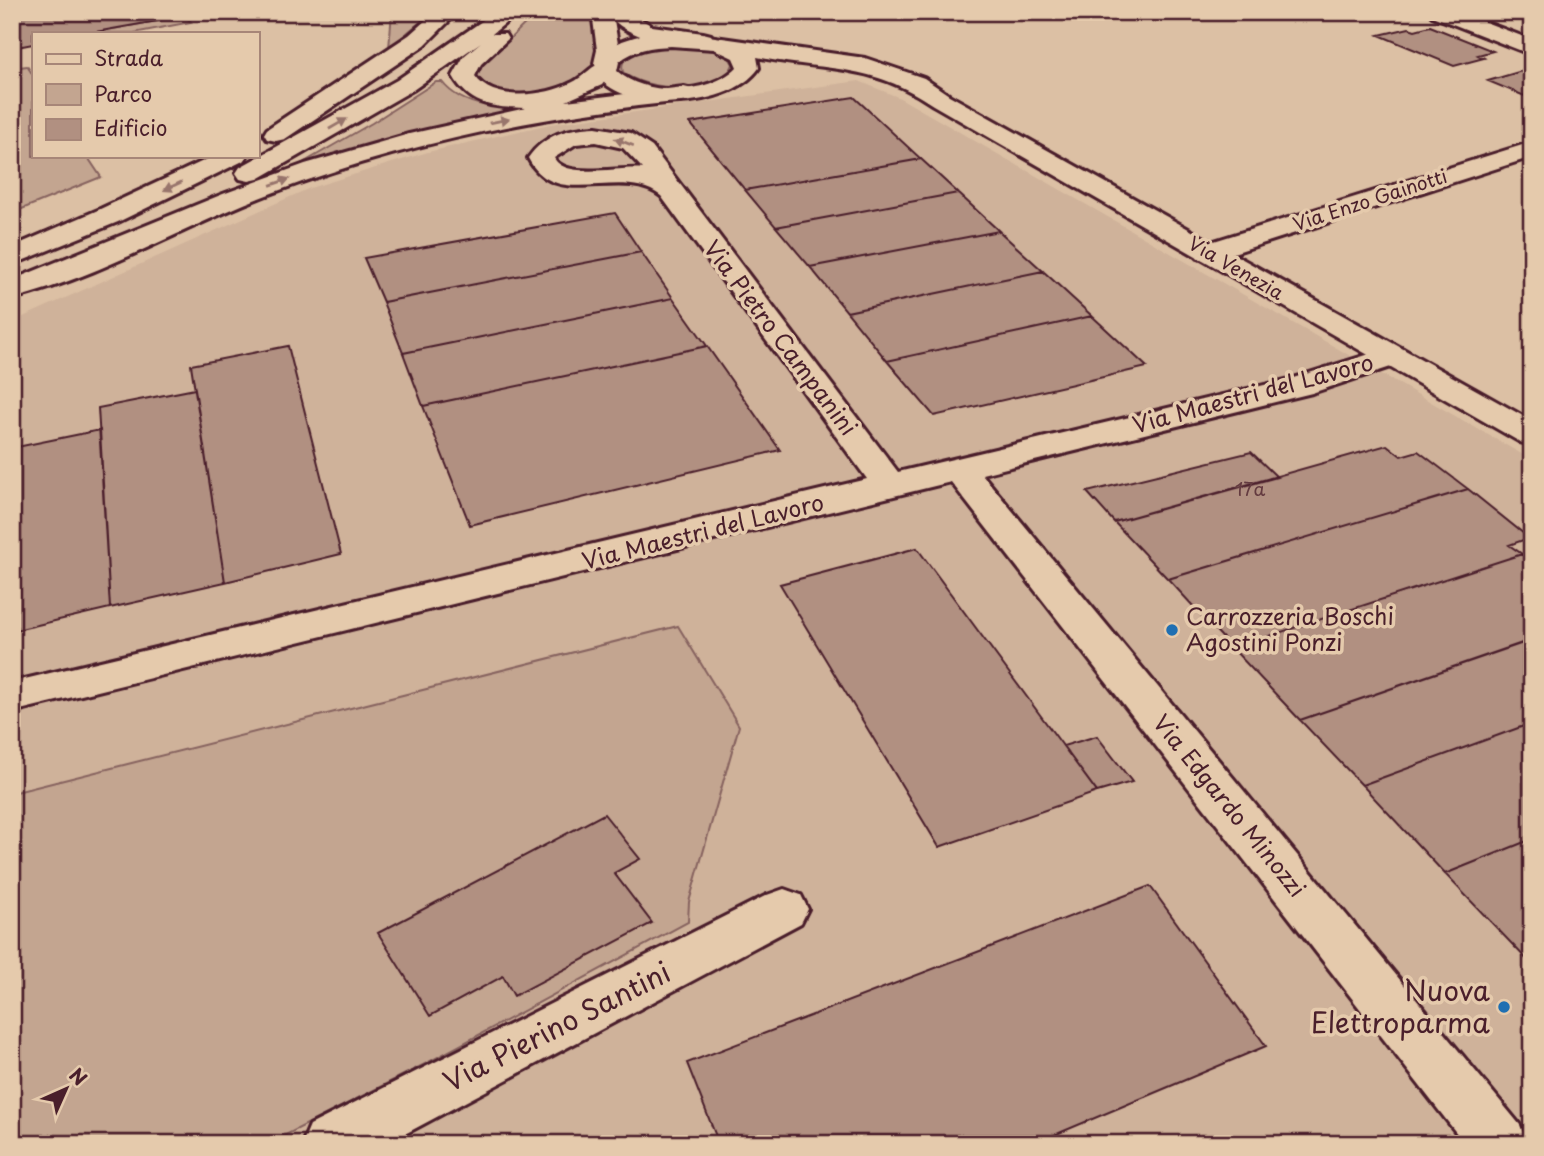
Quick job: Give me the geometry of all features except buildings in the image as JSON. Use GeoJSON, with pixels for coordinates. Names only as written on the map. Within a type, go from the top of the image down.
{"type":"FeatureCollection","features":[{"type":"Feature","properties":{"kind":"main road"},"geometry":{"type":"LineString","coordinates":[[267,139],[417,40],[449,12]]}},
{"type":"Feature","properties":{"kind":"main road"},"geometry":{"type":"LineString","coordinates":[[267,139],[383,73],[473,12]]}},
{"type":"Feature","properties":{"kind":"main road"},"geometry":{"type":"LineString","coordinates":[[12,282],[149,222],[303,144],[405,85],[509,12]]}},
{"type":"Feature","properties":{"kind":"main road"},"geometry":{"type":"LineString","coordinates":[[528,12],[472,61],[464,76],[470,88],[500,99],[554,97],[592,83],[605,65],[608,43],[602,12]]}},
{"type":"Feature","properties":{"kind":"main road"},"geometry":{"type":"LineString","coordinates":[[618,12],[625,21],[642,29],[708,41]]}},
{"type":"Feature","properties":{"kind":"main road"},"geometry":{"type":"LineString","coordinates":[[1439,12],[1532,48]]}},
{"type":"Feature","properties":{"kind":"main road","name":"Via Venezia"},"geometry":{"type":"LineString","coordinates":[[941,100],[863,72],[824,65],[785,68],[727,86],[684,94],[648,93],[627,88],[608,77],[605,65],[620,50],[636,44],[669,39],[708,41],[773,54],[865,65],[916,83],[941,100],[1532,435]]}},
{"type":"Feature","properties":{"kind":"main road","name":"Via Venezia"},"geometry":{"type":"LineString","coordinates":[[708,41],[738,51],[749,64],[746,73],[727,86]]}},
{"type":"Feature","properties":{"kind":"main road"},"geometry":{"type":"LineString","coordinates":[[12,290],[263,188],[365,155],[546,112],[684,94]]}},
{"type":"Feature","properties":{"kind":"main road","name":"Via Enzo Gainotti"},"geometry":{"type":"LineString","coordinates":[[1208,252],[1532,149]]}},
{"type":"Feature","properties":{"kind":"main road"},"geometry":{"type":"LineString","coordinates":[[12,257],[108,216],[230,158]]}},
{"type":"Feature","properties":{"kind":"main road","name":"Via Pietro Campanini"},"geometry":{"type":"LineString","coordinates":[[670,190],[890,486]]}},
{"type":"Feature","properties":{"kind":"main road","name":"Via Maestri del Lavoro"},"geometry":{"type":"LineString","coordinates":[[12,698],[1300,386],[1392,355]]}},
{"type":"Feature","properties":{"kind":"main road","name":"Via Edgardo Minozzi"},"geometry":{"type":"LineString","coordinates":[[959,469],[1500,1144]]}},
{"type":"Feature","properties":{"kind":"main road","name":"Via Pierino Santini"},"geometry":{"type":"LineString","coordinates":[[330,1144],[784,909]]}},
{"type":"Feature","properties":{"kind":"shaded area"},"geometry":{"type":"Polygon","coordinates":[[[859,81],[900,98],[1532,460],[1532,1144],[12,1144],[12,322],[310,188],[428,152],[550,124],[859,81]]]}},
{"type":"Feature","properties":{"kind":"green space"},"geometry":{"type":"Polygon","coordinates":[[[392,12],[432,12],[389,48],[392,12]]]}},
{"type":"Feature","properties":{"kind":"green space"},"geometry":{"type":"Polygon","coordinates":[[[537,12],[592,12],[598,50],[587,73],[578,82],[553,92],[510,95],[485,88],[475,77],[479,69],[537,12]]]}},
{"type":"Feature","properties":{"kind":"green space"},"geometry":{"type":"Polygon","coordinates":[[[185,16],[191,22],[139,32],[96,32],[185,16]]]}},
{"type":"Feature","properties":{"kind":"green space"},"geometry":{"type":"Polygon","coordinates":[[[672,45],[715,49],[729,57],[733,64],[726,75],[714,82],[682,88],[647,83],[623,72],[622,64],[631,54],[648,48],[672,45]]]}},
{"type":"Feature","properties":{"kind":"green space"},"geometry":{"type":"Polygon","coordinates":[[[27,66],[32,74],[32,158],[88,158],[101,177],[12,213],[12,68],[27,66]]]}},
{"type":"Feature","properties":{"kind":"green space"},"geometry":{"type":"Polygon","coordinates":[[[436,82],[442,82],[461,98],[472,102],[509,108],[534,107],[294,168],[372,123],[436,82]]]}},
{"type":"Feature","properties":{"kind":"green space"},"geometry":{"type":"Polygon","coordinates":[[[678,626],[739,726],[689,902],[688,922],[427,1063],[268,1144],[12,1144],[12,793],[678,626]]]}},
{"type":"Feature","properties":{"kind":"place","name":"Carrozzeria Boschi Agostini Ponzi"},"geometry":{"type":"Point","coordinates":[1172,630]}},
{"type":"Feature","properties":{"kind":"place","name":"Nuova Elettroparma"},"geometry":{"type":"Point","coordinates":[1504,1007]}}]}
